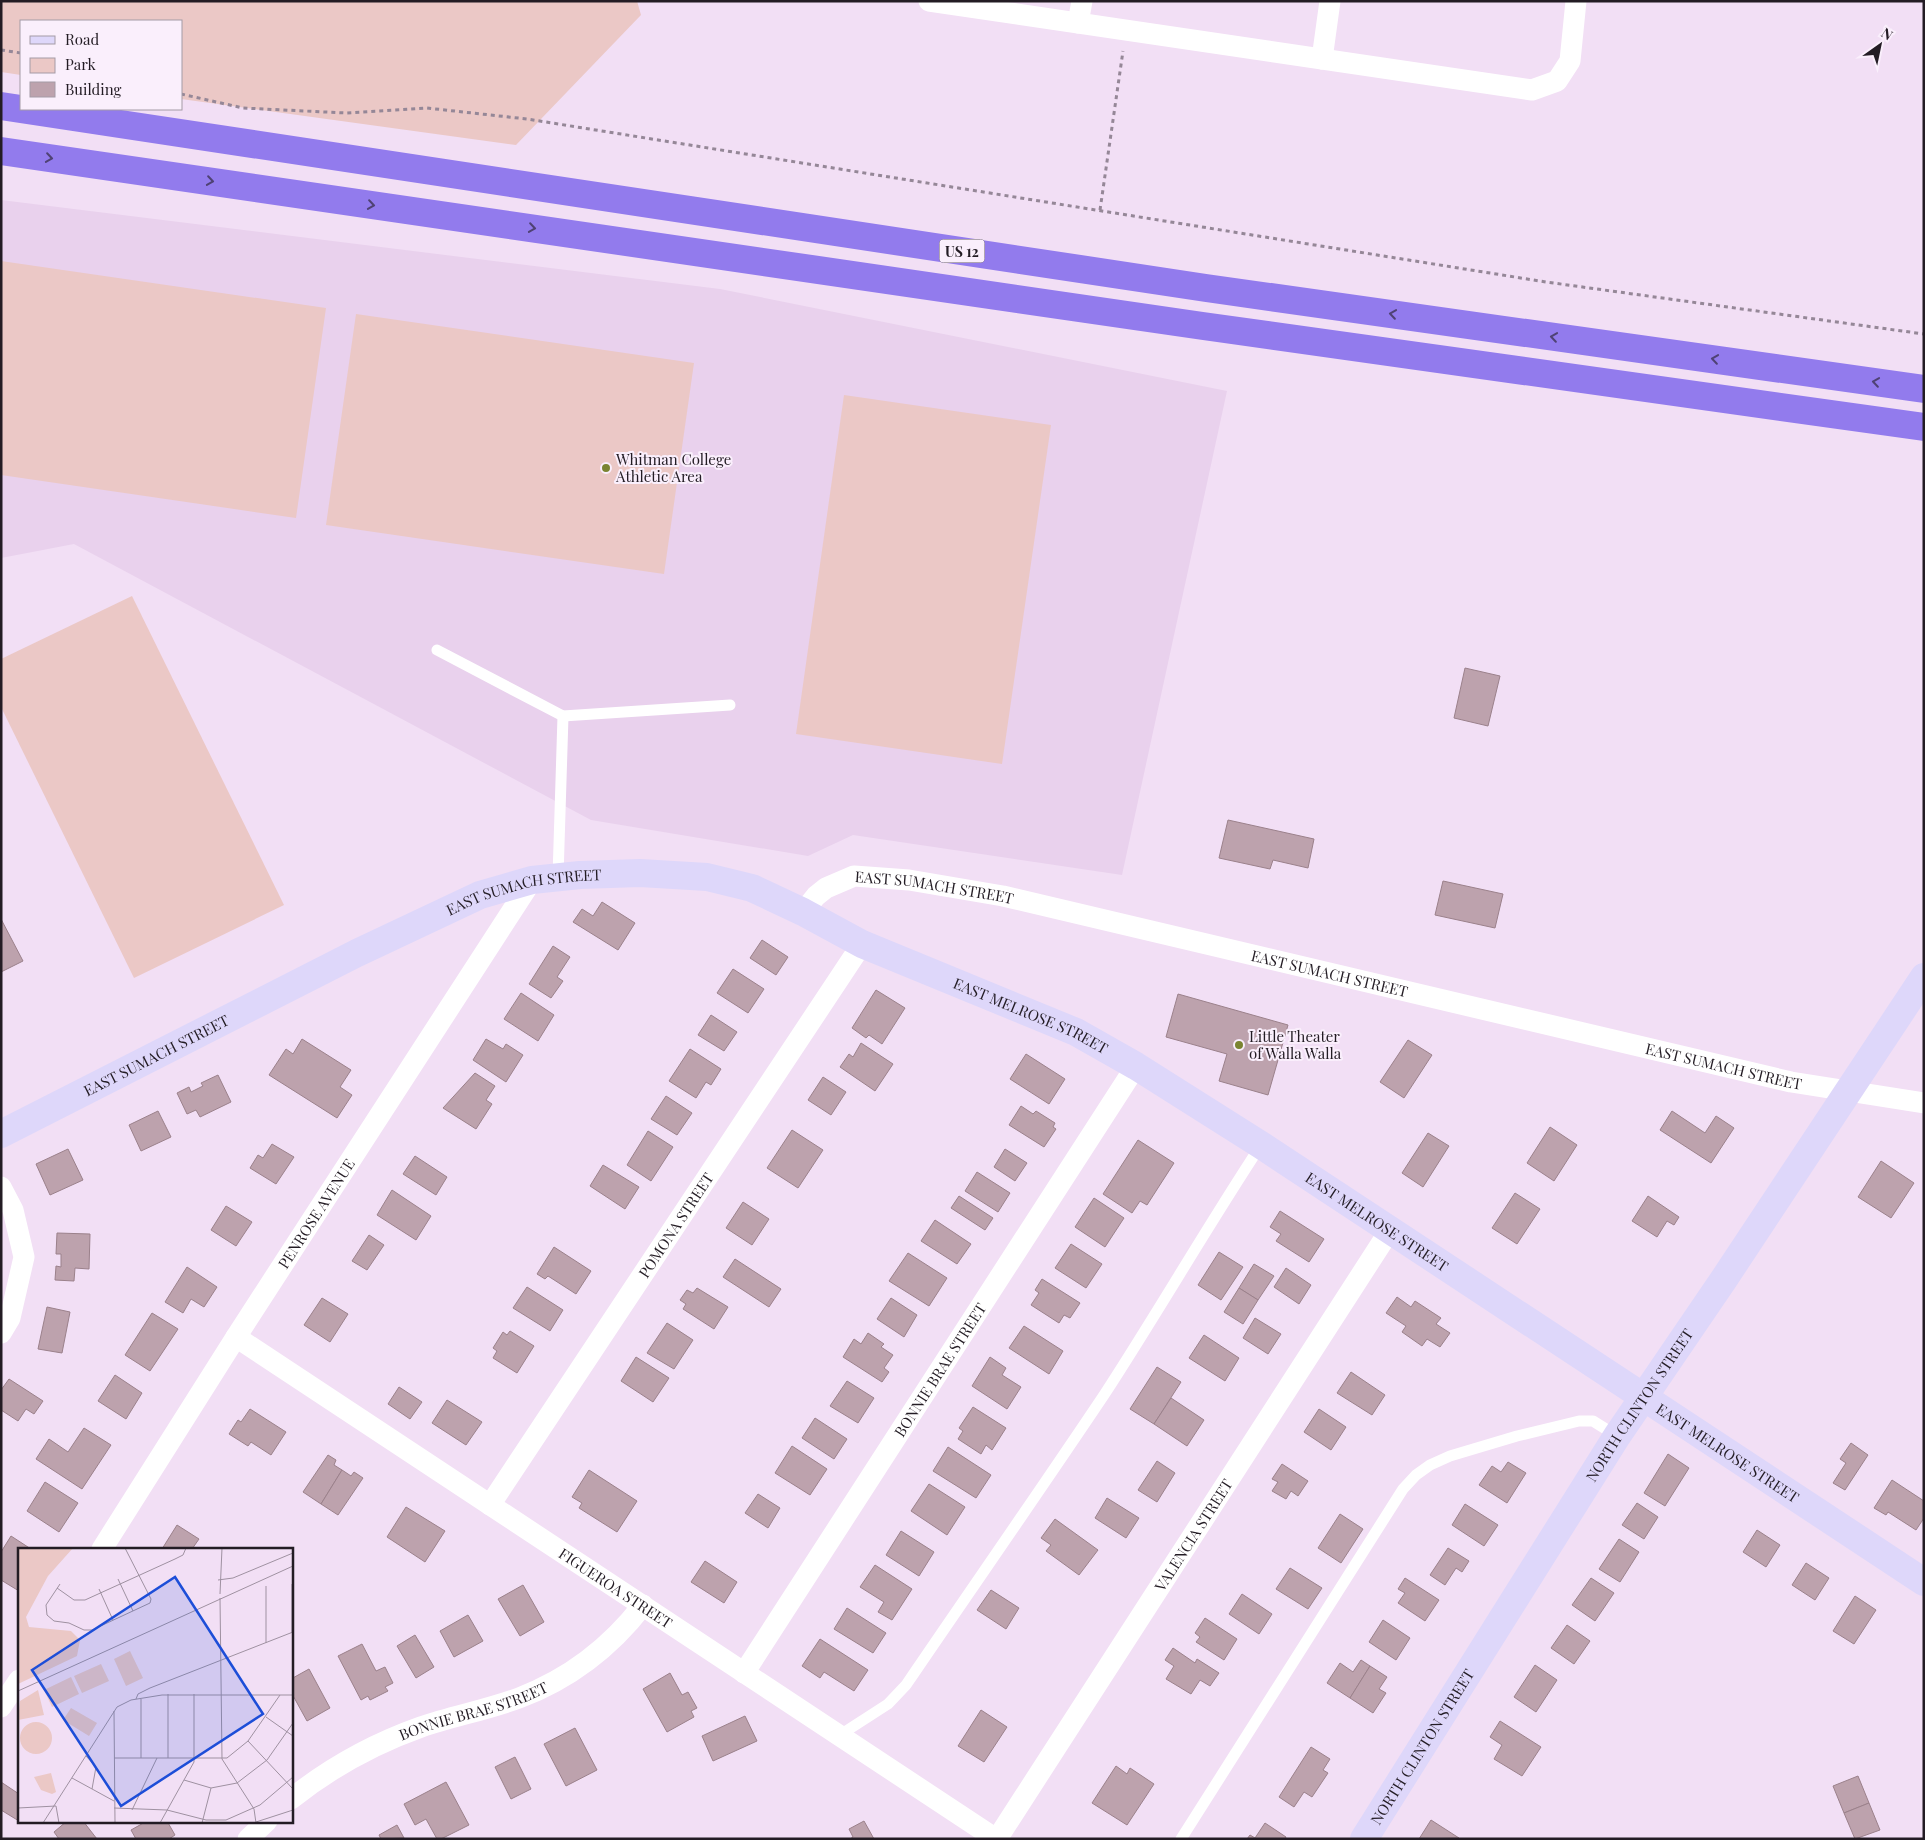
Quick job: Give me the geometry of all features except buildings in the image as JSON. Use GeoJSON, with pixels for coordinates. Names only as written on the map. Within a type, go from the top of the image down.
{"type":"FeatureCollection","features":[{"type":"Feature","properties":{"kind":"highway","name":"US 12"},"geometry":{"type":"LineString","coordinates":[[1,106],[20,109]]}},
{"type":"Feature","properties":{"kind":"highway","name":"US 12"},"geometry":{"type":"LineString","coordinates":[[27,110],[1206,288],[1924,389]]}},
{"type":"Feature","properties":{"kind":"highway"},"geometry":{"type":"LineString","coordinates":[[1,151],[1193,325],[1924,427]]}},
{"type":"Feature","properties":{"kind":"highway"},"geometry":{"type":"LineString","coordinates":[[1751,402],[1924,413]]}},
{"type":"Feature","properties":{"kind":"street"},"geometry":{"type":"LineString","coordinates":[[929,1],[1532,90],[1557,80],[1570,61],[1576,1]]}},
{"type":"Feature","properties":{"kind":"street"},"geometry":{"type":"LineString","coordinates":[[1078,23],[1082,1]]}},
{"type":"Feature","properties":{"kind":"street"},"geometry":{"type":"LineString","coordinates":[[1322,59],[1330,1]]}},
{"type":"Feature","properties":{"kind":"street","name":"EAST SUMACH STREET"},"geometry":{"type":"LineString","coordinates":[[1,1134],[438,913],[480,895],[545,879],[640,873],[707,877],[752,888],[804,912],[816,896],[826,888],[854,876],[910,880],[1003,896],[1791,1082],[1850,1090],[1924,1104]]}},
{"type":"Feature","properties":{"kind":"street","name":"PENROSE AVENUE"},"geometry":{"type":"LineString","coordinates":[[103,1548],[236,1337],[545,879]]}},
{"type":"Feature","properties":{"kind":"street","name":"EAST MELROSE STREET"},"geometry":{"type":"LineString","coordinates":[[804,912],[862,944],[1076,1032],[1136,1066],[1261,1145],[1924,1582]]}},
{"type":"Feature","properties":{"kind":"street","name":"POMONA STREET"},"geometry":{"type":"LineString","coordinates":[[490,1505],[862,944]]}},
{"type":"Feature","properties":{"kind":"street","name":"NORTH CLINTON STREET"},"geometry":{"type":"LineString","coordinates":[[1364,1839],[1617,1436],[1724,1279],[1924,977]]}},
{"type":"Feature","properties":{"kind":"street","name":"BONNIE BRAE STREET"},"geometry":{"type":"LineString","coordinates":[[744,1673],[1136,1066]]}},
{"type":"Feature","properties":{"kind":"street"},"geometry":{"type":"LineString","coordinates":[[1,1187],[13,1210],[24,1257],[10,1318],[1,1333]]}},
{"type":"Feature","properties":{"kind":"street","name":"VALENCIA STREET"},"geometry":{"type":"LineString","coordinates":[[996,1839],[1390,1230]]}},
{"type":"Feature","properties":{"kind":"street","name":"FIGUEROA STREET"},"geometry":{"type":"LineString","coordinates":[[236,1337],[996,1839]]}},
{"type":"Feature","properties":{"kind":"street","name":"BONNIE BRAE STREET"},"geometry":{"type":"LineString","coordinates":[[292,1798],[313,1782],[380,1743],[420,1728],[520,1698],[552,1683],[584,1664],[610,1643],[626,1627],[642,1606]]}},
{"type":"Feature","properties":{"kind":"street"},"geometry":{"type":"LineString","coordinates":[[1,1707],[18,1682]]}},
{"type":"Feature","properties":{"kind":"street"},"geometry":{"type":"LineString","coordinates":[[248,1839],[266,1822]]}},
{"type":"Feature","properties":{"kind":"lane"},"geometry":{"type":"LineString","coordinates":[[437,650],[563,716],[730,705]]}},
{"type":"Feature","properties":{"kind":"lane"},"geometry":{"type":"LineString","coordinates":[[545,879],[563,716]]}},
{"type":"Feature","properties":{"kind":"lane"},"geometry":{"type":"LineString","coordinates":[[840,1736],[888,1704],[906,1685],[1104,1394],[1184,1268],[1220,1207],[1261,1145]]}},
{"type":"Feature","properties":{"kind":"lane"},"geometry":{"type":"LineString","coordinates":[[1181,1839],[1403,1489],[1416,1475],[1430,1465],[1450,1456],[1499,1441],[1579,1421],[1593,1421],[1617,1436]]}},
{"type":"Feature","properties":{"kind":"path"},"geometry":{"type":"LineString","coordinates":[[1100,210],[1126,30]]}},
{"type":"Feature","properties":{"kind":"path"},"geometry":{"type":"LineString","coordinates":[[1,50],[20,53]]}},
{"type":"Feature","properties":{"kind":"path"},"geometry":{"type":"LineString","coordinates":[[182,94],[243,108],[346,113],[427,108],[527,119],[1546,282],[1924,334]]}},
{"type":"Feature","properties":{"kind":"shaded area","name":"Whitman College Athletic Area"},"geometry":{"type":"Polygon","coordinates":[[[1,200],[720,289],[1227,391],[1122,875],[853,835],[808,856],[591,820],[74,544],[1,558],[1,200]]]}},
{"type":"Feature","properties":{"kind":"green space"},"geometry":{"type":"Polygon","coordinates":[[[1,1],[637,1],[641,15],[516,145],[182,99],[182,20],[20,20],[20,75],[1,72],[1,1]]]}},
{"type":"Feature","properties":{"kind":"green space"},"geometry":{"type":"Polygon","coordinates":[[[1,261],[326,308],[296,518],[1,475],[1,261]]]}},
{"type":"Feature","properties":{"kind":"green space"},"geometry":{"type":"Polygon","coordinates":[[[356,314],[694,363],[664,574],[326,525],[356,314]]]}},
{"type":"Feature","properties":{"kind":"green space"},"geometry":{"type":"Polygon","coordinates":[[[844,395],[1051,425],[1002,764],[796,734],[844,395]]]}},
{"type":"Feature","properties":{"kind":"green space"},"geometry":{"type":"Polygon","coordinates":[[[132,596],[284,905],[134,978],[1,707],[1,659],[132,596]]]}},
{"type":"Feature","properties":{"kind":"place","name":"Whitman College Athletic Area"},"geometry":{"type":"Point","coordinates":[606,468]}},
{"type":"Feature","properties":{"kind":"place","name":"Little Theater of Walla Walla"},"geometry":{"type":"Point","coordinates":[1239,1045]}}]}
